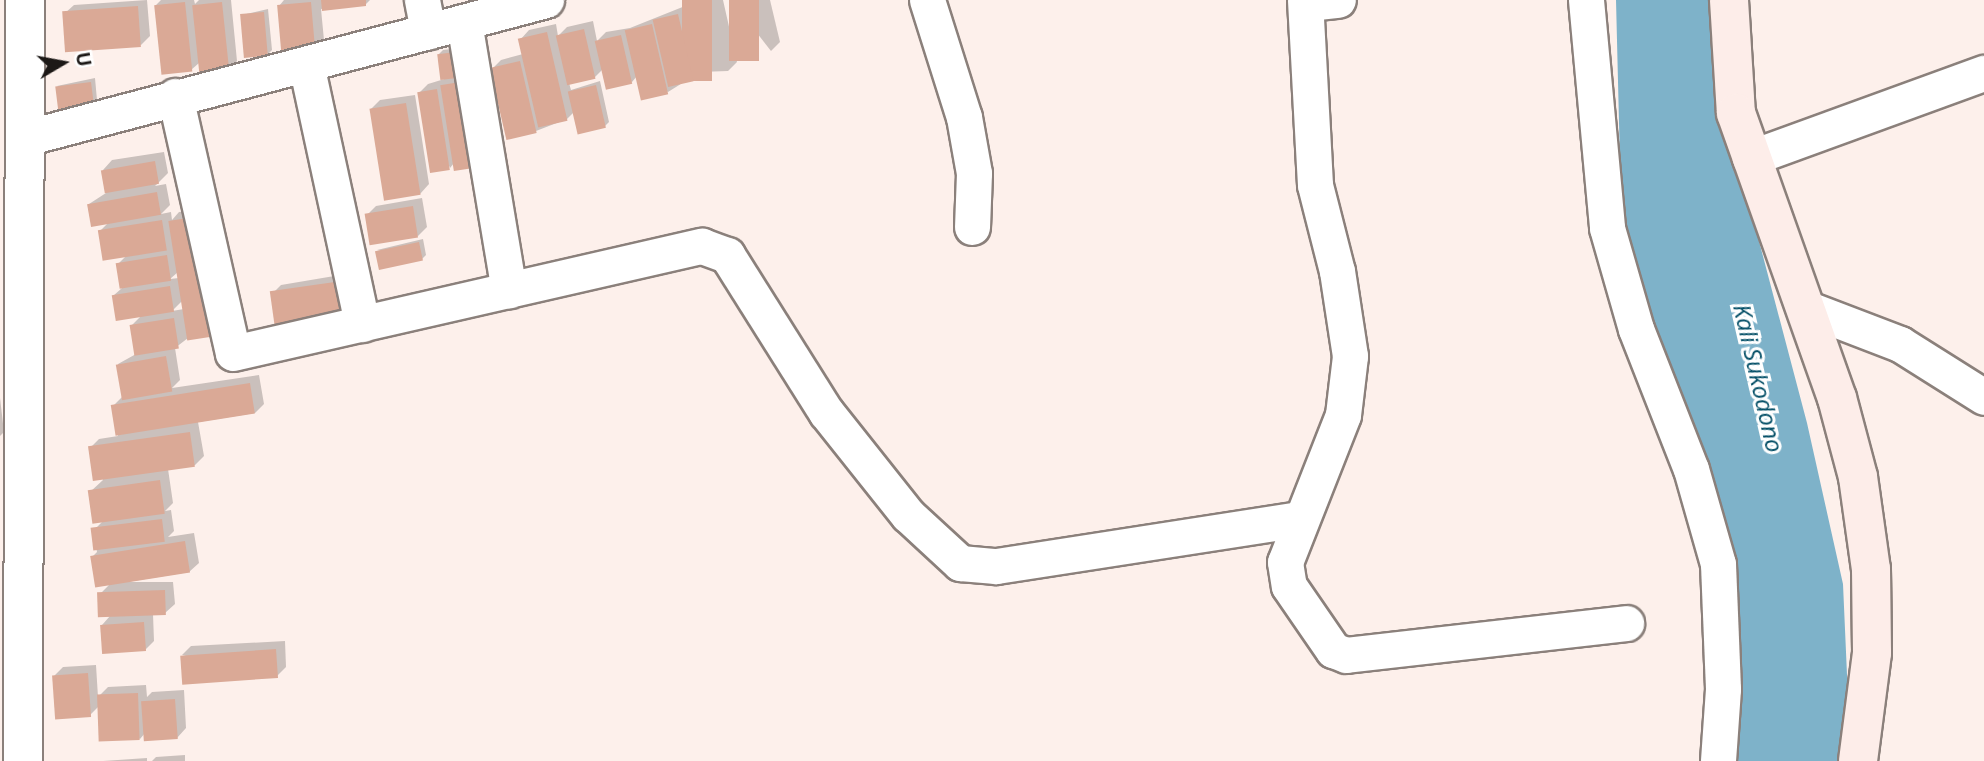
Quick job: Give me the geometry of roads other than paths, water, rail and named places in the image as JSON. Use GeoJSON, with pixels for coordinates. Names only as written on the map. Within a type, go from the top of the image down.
{"type":"FeatureCollection","features":[{"type":"Feature","properties":{"kind":"main road"},"geometry":{"type":"LineString","coordinates":[[1729,0],[1736,113],[1750,158],[1807,308],[1858,477],[1871,569],[1872,653],[1858,761]]}},
{"type":"Feature","properties":{"kind":"street"},"geometry":{"type":"LineString","coordinates":[[23,761],[25,0]]}},
{"type":"Feature","properties":{"kind":"street"},"geometry":{"type":"LineString","coordinates":[[25,138],[175,96],[306,64],[425,16],[464,22],[546,0]]}},
{"type":"Feature","properties":{"kind":"street"},"geometry":{"type":"LineString","coordinates":[[927,0],[964,117],[974,173],[972,228]]}},
{"type":"Feature","properties":{"kind":"street"},"geometry":{"type":"LineString","coordinates":[[1586,0],[1607,228],[1636,329],[1692,469],[1718,564],[1723,689],[1718,761]]}},
{"type":"Feature","properties":{"kind":"street"},"geometry":{"type":"LineString","coordinates":[[1317,1],[1315,185],[1337,271],[1350,356],[1343,415],[1284,562],[1289,586],[1333,650],[1346,656],[1626,623]]}},
{"type":"Feature","properties":{"kind":"street"},"geometry":{"type":"LineString","coordinates":[[464,22],[509,290]]}},
{"type":"Feature","properties":{"kind":"street"},"geometry":{"type":"LineString","coordinates":[[306,64],[362,324]]}},
{"type":"Feature","properties":{"kind":"street"},"geometry":{"type":"LineString","coordinates":[[1750,158],[1984,73]]}},
{"type":"Feature","properties":{"kind":"street"},"geometry":{"type":"LineString","coordinates":[[175,96],[231,351],[238,354],[702,246],[718,249],[727,255],[826,412],[908,515],[960,563],[996,566],[1299,519]]}},
{"type":"Feature","properties":{"kind":"street"},"geometry":{"type":"LineString","coordinates":[[1807,308],[1900,344],[1984,397]]}},
{"type":"Feature","properties":{"kind":"water","name":"Kali Sukodono"},"geometry":{"type":"Polygon","coordinates":[[[1616,0],[1713,0],[1750,207],[1807,423],[1843,584],[1849,720],[1844,761],[1729,761],[1737,610],[1622,245],[1616,0]]]}}]}
